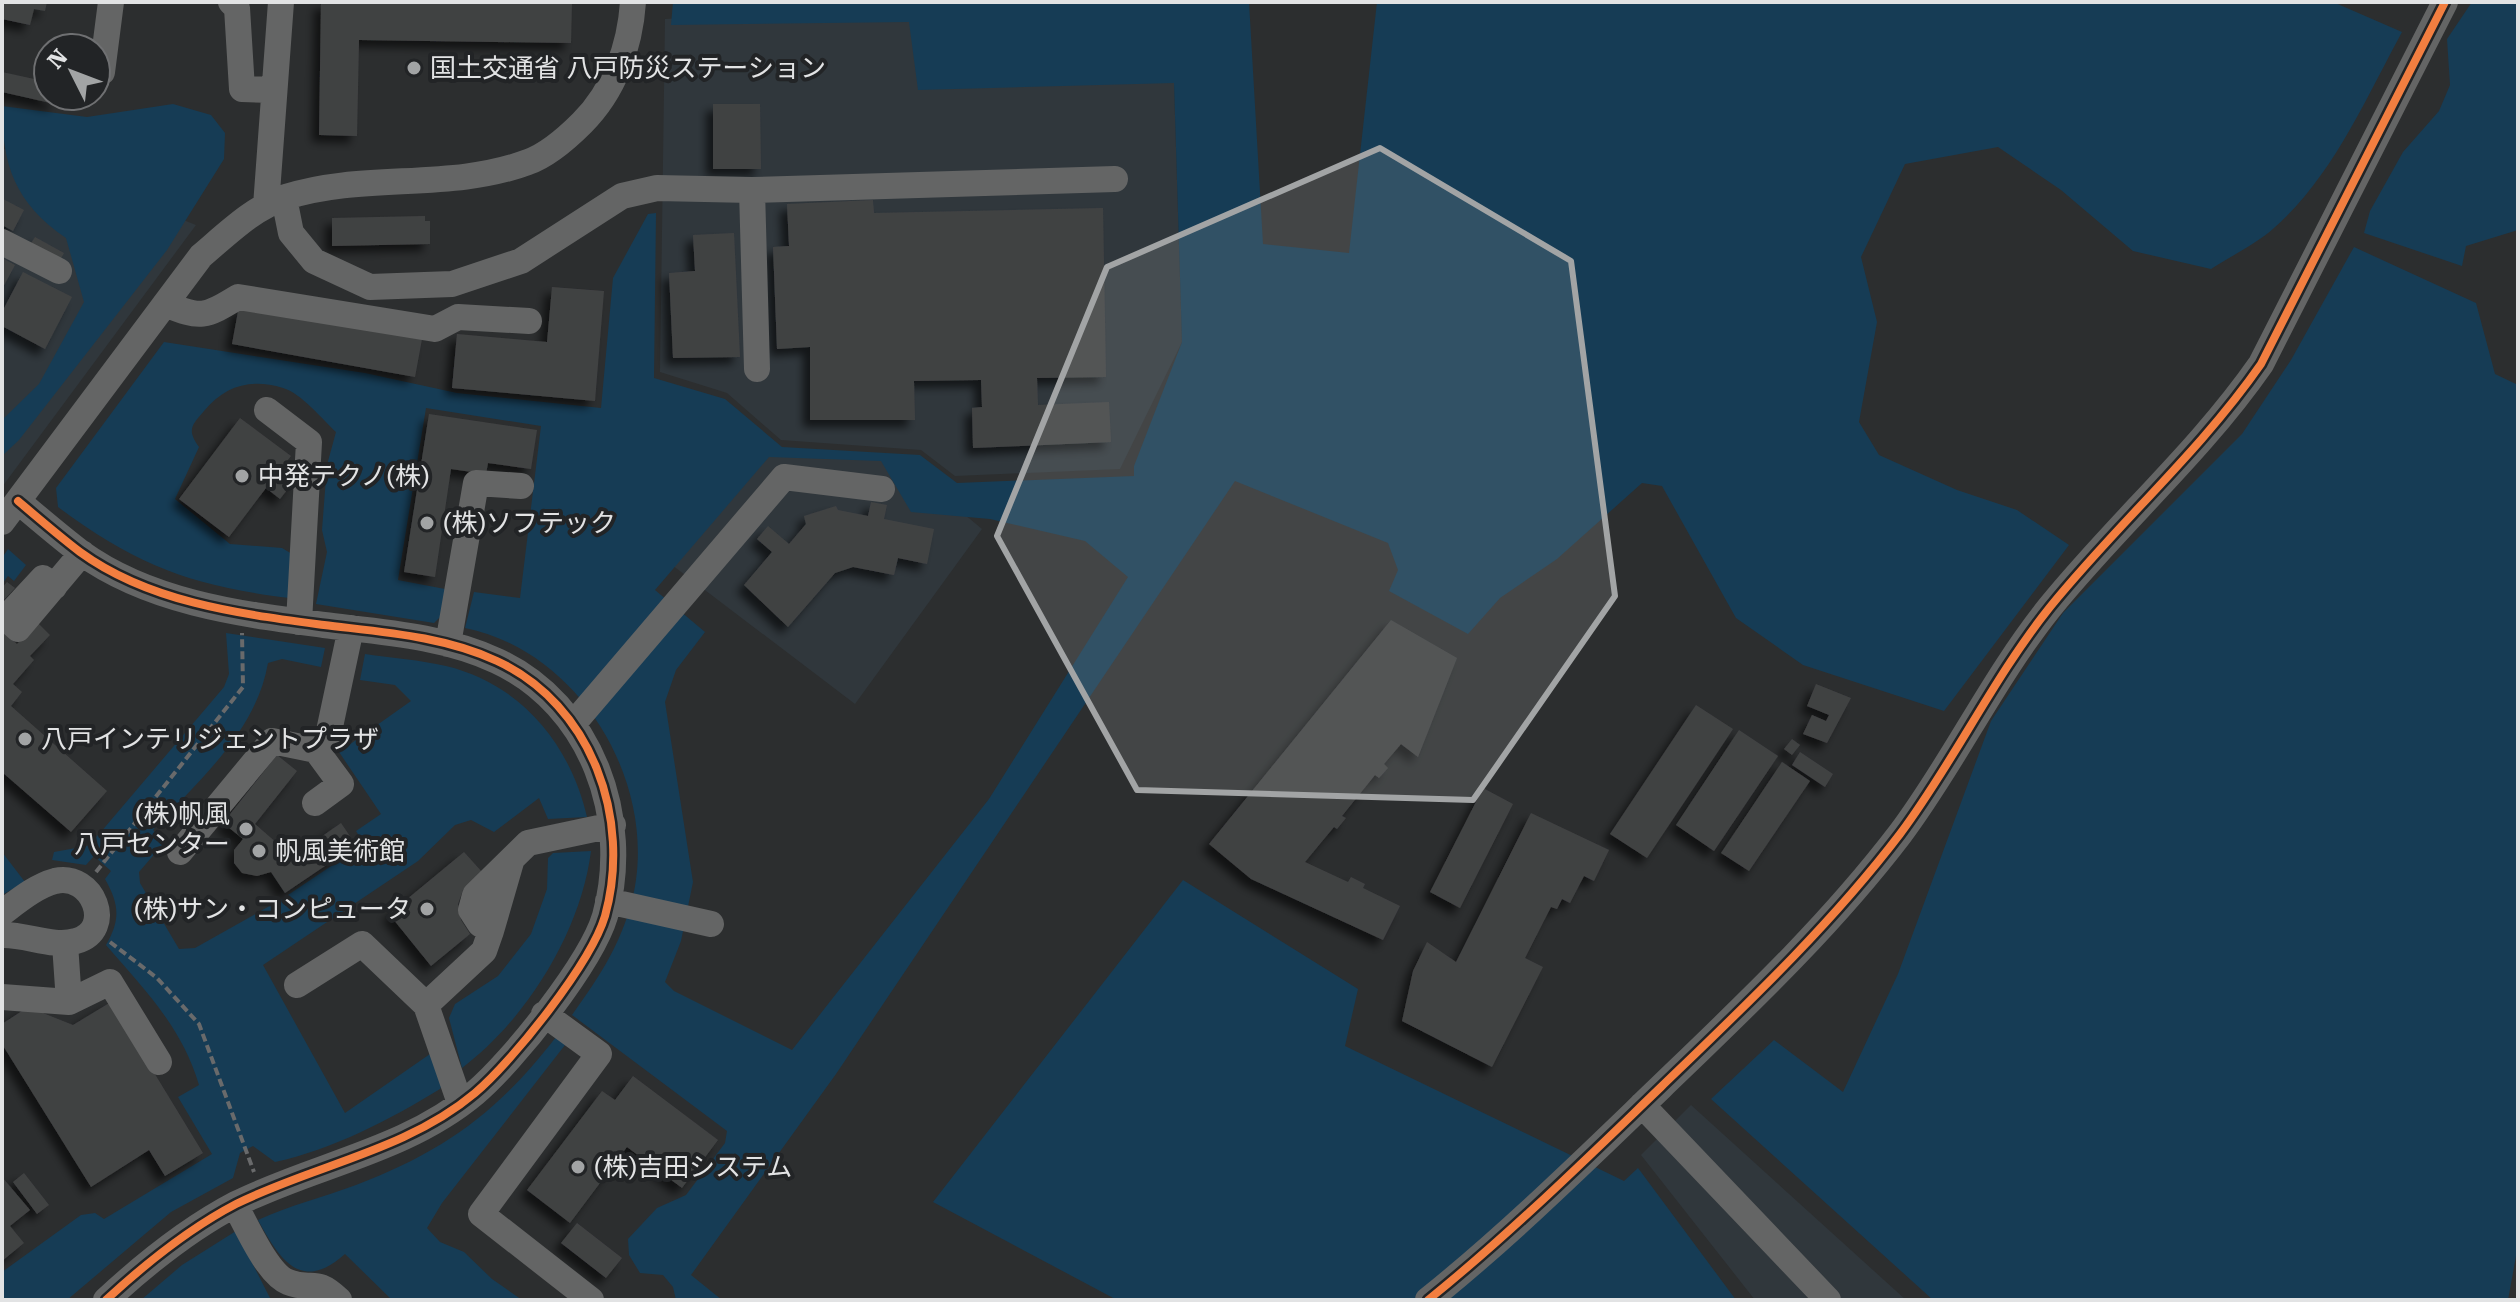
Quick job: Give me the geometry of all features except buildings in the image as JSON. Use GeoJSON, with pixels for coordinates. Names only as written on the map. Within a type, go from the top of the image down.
{"type":"FeatureCollection","features":[{"type":"Feature","properties":{"kind":"street"},"geometry":{"type":"LineString","coordinates":[[107,32],[111,2]]}},
{"type":"Feature","properties":{"kind":"street"},"geometry":{"type":"LineString","coordinates":[[231,2],[237,8],[242,89],[274,90]]}},
{"type":"Feature","properties":{"kind":"street"},"geometry":{"type":"LineString","coordinates":[[281,2],[274,90],[275,202],[291,233],[314,261],[370,287],[452,284],[521,261],[622,196],[657,188],[752,190],[1115,179]]}},
{"type":"Feature","properties":{"kind":"street"},"geometry":{"type":"LineString","coordinates":[[106,1300],[187,1233],[235,1205],[376,1151],[476,1093],[544,1014],[580,965],[604,920],[613,878],[613,825],[605,788],[591,752],[573,724],[542,691],[498,661],[448,644],[221,609],[147,589],[10,511],[201,256],[275,202],[337,184],[466,176],[529,162],[566,139],[601,104],[623,57],[633,2]]}},
{"type":"Feature","properties":{"kind":"street"},"geometry":{"type":"LineString","coordinates":[[1428,1300],[1498,1244],[1794,959],[1901,833],[2016,653],[2050,607],[2230,408],[2261,364],[2445,2]]}},
{"type":"Feature","properties":{"kind":"street"},"geometry":{"type":"LineString","coordinates":[[752,190],[757,369]]}},
{"type":"Feature","properties":{"kind":"street"},"geometry":{"type":"LineString","coordinates":[[2,242],[59,271]]}},
{"type":"Feature","properties":{"kind":"street"},"geometry":{"type":"LineString","coordinates":[[452,284],[458,317]]}},
{"type":"Feature","properties":{"kind":"street"},"geometry":{"type":"LineString","coordinates":[[165,304],[195,317],[212,313],[238,297],[435,329],[458,317],[529,321]]}},
{"type":"Feature","properties":{"kind":"street"},"geometry":{"type":"LineString","coordinates":[[267,410],[309,442],[299,622]]}},
{"type":"Feature","properties":{"kind":"street"},"geometry":{"type":"LineString","coordinates":[[573,724],[784,477],[882,489]]}},
{"type":"Feature","properties":{"kind":"street"},"geometry":{"type":"LineString","coordinates":[[448,644],[476,483],[521,486]]}},
{"type":"Feature","properties":{"kind":"street"},"geometry":{"type":"LineString","coordinates":[[54,587],[82,553]]}},
{"type":"Feature","properties":{"kind":"street"},"geometry":{"type":"LineString","coordinates":[[316,750],[328,736],[351,628]]}},
{"type":"Feature","properties":{"kind":"street"},"geometry":{"type":"LineString","coordinates":[[180,852],[272,741],[316,750],[341,784],[315,803]]}},
{"type":"Feature","properties":{"kind":"street"},"geometry":{"type":"LineString","coordinates":[[426,1005],[484,951],[512,859],[528,843],[613,825]]}},
{"type":"Feature","properties":{"kind":"street"},"geometry":{"type":"LineString","coordinates":[[2,913],[54,881],[71,880],[84,886],[95,901],[99,914],[92,930],[81,940],[65,944],[17,934],[2,935]]}},
{"type":"Feature","properties":{"kind":"street"},"geometry":{"type":"LineString","coordinates":[[608,901],[711,924]]}},
{"type":"Feature","properties":{"kind":"street"},"geometry":{"type":"LineString","coordinates":[[65,944],[69,1002]]}},
{"type":"Feature","properties":{"kind":"street"},"geometry":{"type":"LineString","coordinates":[[297,985],[362,944],[426,1005],[460,1103]]}},
{"type":"Feature","properties":{"kind":"street"},"geometry":{"type":"LineString","coordinates":[[2,997],[69,1002],[110,982],[159,1062]]}},
{"type":"Feature","properties":{"kind":"street"},"geometry":{"type":"LineString","coordinates":[[544,1014],[599,1054],[481,1214],[591,1300]]}},
{"type":"Feature","properties":{"kind":"street"},"geometry":{"type":"LineString","coordinates":[[1642,1105],[1828,1300]]}},
{"type":"Feature","properties":{"kind":"street"},"geometry":{"type":"LineString","coordinates":[[235,1205],[271,1269],[287,1282],[323,1285],[339,1300]]}},
{"type":"Feature","properties":{"kind":"path"},"geometry":{"type":"LineString","coordinates":[[90,879],[243,687],[243,627]]}},
{"type":"Feature","properties":{"kind":"path"},"geometry":{"type":"LineString","coordinates":[[102,936],[157,978],[199,1024],[257,1180]]}},
{"type":"Feature","properties":{"kind":"highlighted area"},"geometry":{"type":"Polygon","coordinates":[[[1380,148],[1571,261],[1615,596],[1473,800],[1137,790],[997,536],[1107,267],[1380,148]]]}},
{"type":"Feature","properties":{"kind":"shaded area"},"geometry":{"type":"Polygon","coordinates":[[[673,2],[1249,2],[1263,244],[1349,253],[1377,2],[2333,2],[2402,32],[2361,110],[2314,185],[2267,234],[2211,269],[2133,251],[2061,190],[1998,147],[1905,164],[1861,257],[1877,322],[1859,422],[1879,455],[1957,490],[2017,510],[2069,545],[1944,711],[1803,665],[1736,618],[1662,486],[1642,483],[1557,559],[1500,598],[1468,634],[1389,591],[1398,570],[1388,543],[1235,481],[836,1074],[691,1275],[722,1300],[676,1300],[673,1287],[663,1275],[640,1273],[629,1255],[628,1239],[657,1208],[686,1195],[725,1143],[727,1131],[572,1015],[606,964],[630,908],[638,864],[635,819],[624,775],[605,734],[578,697],[546,666],[508,642],[465,628],[474,592],[520,598],[541,426],[426,408],[398,580],[445,589],[440,617],[434,623],[316,604],[327,552],[322,530],[327,465],[336,432],[304,401],[283,388],[249,384],[230,390],[212,402],[194,424],[192,432],[199,447],[175,499],[230,544],[282,548],[292,554],[290,598],[224,587],[140,559],[58,507],[56,488],[164,342],[365,373],[457,393],[601,408],[613,278],[648,214],[656,213],[654,378],[725,399],[782,447],[920,455],[957,483],[1134,476],[1134,466],[1182,342],[1174,83],[918,90],[909,22],[671,25],[673,2]],[[769,457],[655,590],[705,632],[676,670],[665,702],[693,882],[681,941],[665,982],[674,991],[792,1050],[989,799],[1128,577],[1085,541],[990,519],[911,512],[881,461],[769,457]]]}},
{"type":"Feature","properties":{"kind":"shaded area"},"geometry":{"type":"Polygon","coordinates":[[[984,2],[1174,83],[1182,342],[1120,469],[955,476],[921,450],[781,440],[727,393],[660,372],[665,19],[984,2]]]}},
{"type":"Feature","properties":{"kind":"shaded area"},"geometry":{"type":"Polygon","coordinates":[[[2472,2],[2518,2],[2518,230],[2466,246],[2462,266],[2364,233],[2370,211],[2403,152],[2439,111],[2450,85],[2447,39],[2472,2]]]}},
{"type":"Feature","properties":{"kind":"shaded area"},"geometry":{"type":"Polygon","coordinates":[[[173,104],[211,115],[225,133],[224,159],[167,250],[19,440],[2,456],[2,420],[39,384],[84,302],[66,238],[34,211],[15,181],[5,147],[2,106],[87,117],[173,104]]]}},
{"type":"Feature","properties":{"kind":"shaded area"},"geometry":{"type":"Polygon","coordinates":[[[2,148],[196,225],[2,487],[2,148]]]}},
{"type":"Feature","properties":{"kind":"shaded area"},"geometry":{"type":"Polygon","coordinates":[[[2354,247],[2476,303],[2495,374],[2518,385],[2518,1245],[2508,1300],[1933,1300],[1711,1099],[1774,1040],[1843,1092],[1898,974],[1991,721],[2063,613],[2242,434],[2291,360],[2354,247]]]}},
{"type":"Feature","properties":{"kind":"shaded area"},"geometry":{"type":"Polygon","coordinates":[[[766,449],[903,463],[982,529],[855,704],[672,565],[766,449]]]}},
{"type":"Feature","properties":{"kind":"shaded area"},"geometry":{"type":"Polygon","coordinates":[[[8,549],[26,565],[14,581],[8,576],[2,584],[2,558],[8,549]]]}},
{"type":"Feature","properties":{"kind":"shaded area"},"geometry":{"type":"Polygon","coordinates":[[[226,633],[325,648],[321,667],[282,659],[268,663],[262,688],[238,733],[223,754],[153,830],[164,843],[139,872],[140,883],[179,949],[195,948],[282,899],[364,844],[356,831],[381,814],[339,752],[411,701],[395,685],[360,680],[365,654],[446,666],[473,675],[519,702],[555,742],[579,790],[587,817],[548,819],[539,798],[494,832],[471,820],[455,825],[418,861],[263,965],[345,1113],[430,1054],[443,1081],[440,1089],[360,1132],[297,1156],[275,1162],[253,1146],[240,1153],[233,1178],[171,1212],[67,1300],[2,1300],[2,1272],[81,1215],[95,1213],[104,1219],[212,1154],[178,1097],[199,1085],[183,1045],[160,1010],[106,945],[116,919],[113,896],[105,879],[111,871],[94,856],[86,865],[52,860],[54,852],[87,846],[100,833],[224,687],[229,674],[226,633]]]}},
{"type":"Feature","properties":{"kind":"shaded area"},"geometry":{"type":"Polygon","coordinates":[[[591,851],[576,912],[547,971],[508,1025],[462,1068],[449,1018],[455,1004],[498,976],[531,934],[547,889],[548,858],[553,853],[591,851]]]}},
{"type":"Feature","properties":{"kind":"shaded area"},"geometry":{"type":"Polygon","coordinates":[[[2,852],[25,882],[2,895],[2,852]]]}},
{"type":"Feature","properties":{"kind":"shaded area"},"geometry":{"type":"Polygon","coordinates":[[[1183,880],[1358,989],[1345,1046],[1624,1181],[1638,1168],[1736,1300],[1117,1300],[933,1202],[1183,880]]]}},
{"type":"Feature","properties":{"kind":"shaded area"},"geometry":{"type":"Polygon","coordinates":[[[556,1037],[565,1045],[442,1203],[427,1228],[440,1242],[464,1252],[492,1279],[522,1300],[392,1300],[345,1254],[329,1266],[303,1271],[292,1266],[274,1247],[258,1220],[388,1172],[443,1143],[491,1108],[556,1037]]]}},
{"type":"Feature","properties":{"kind":"shaded area"},"geometry":{"type":"Polygon","coordinates":[[[1691,1105],[1906,1300],[1755,1300],[1641,1155],[1691,1105]]]}},
{"type":"Feature","properties":{"kind":"shaded area"},"geometry":{"type":"Polygon","coordinates":[[[236,1231],[271,1300],[141,1300],[182,1265],[236,1231]]]}},
{"type":"Feature","properties":{"kind":"cycle path"},"geometry":{"type":"LineString","coordinates":[[1428,1300],[1547,1196],[1755,996],[1845,901],[1900,834],[2029,634],[2076,576],[2211,428],[2261,364],[2445,2]]}},
{"type":"Feature","properties":{"kind":"cycle path"},"geometry":{"type":"LineString","coordinates":[[18,501],[80,552],[107,569],[166,595],[229,611],[434,640],[497,661],[530,681],[558,706],[580,735],[597,769],[608,804],[613,841],[612,879],[605,916],[597,936],[549,1010],[475,1093],[420,1129],[359,1156],[266,1190],[218,1214],[168,1248],[106,1300]]}},
{"type":"Feature","properties":{"kind":"place","name":"国土交通省 八戸防災ステーション"},"geometry":{"type":"Point","coordinates":[414,68]}},
{"type":"Feature","properties":{"kind":"place","name":"中発テクノ(株)"},"geometry":{"type":"Point","coordinates":[242,476]}},
{"type":"Feature","properties":{"kind":"place","name":"(株)ソフテック"},"geometry":{"type":"Point","coordinates":[427,523]}},
{"type":"Feature","properties":{"kind":"place","name":"八戸インテリジェントプラザ"},"geometry":{"type":"Point","coordinates":[25,739]}},
{"type":"Feature","properties":{"kind":"place","name":"(株)帆風 八戸センター"},"geometry":{"type":"Point","coordinates":[246,829]}},
{"type":"Feature","properties":{"kind":"place","name":"帆風美術館"},"geometry":{"type":"Point","coordinates":[259,851]}},
{"type":"Feature","properties":{"kind":"place","name":"(株)サン・コンピュータ"},"geometry":{"type":"Point","coordinates":[427,909]}},
{"type":"Feature","properties":{"kind":"place","name":"(株)吉田システム"},"geometry":{"type":"Point","coordinates":[578,1167]}}]}
